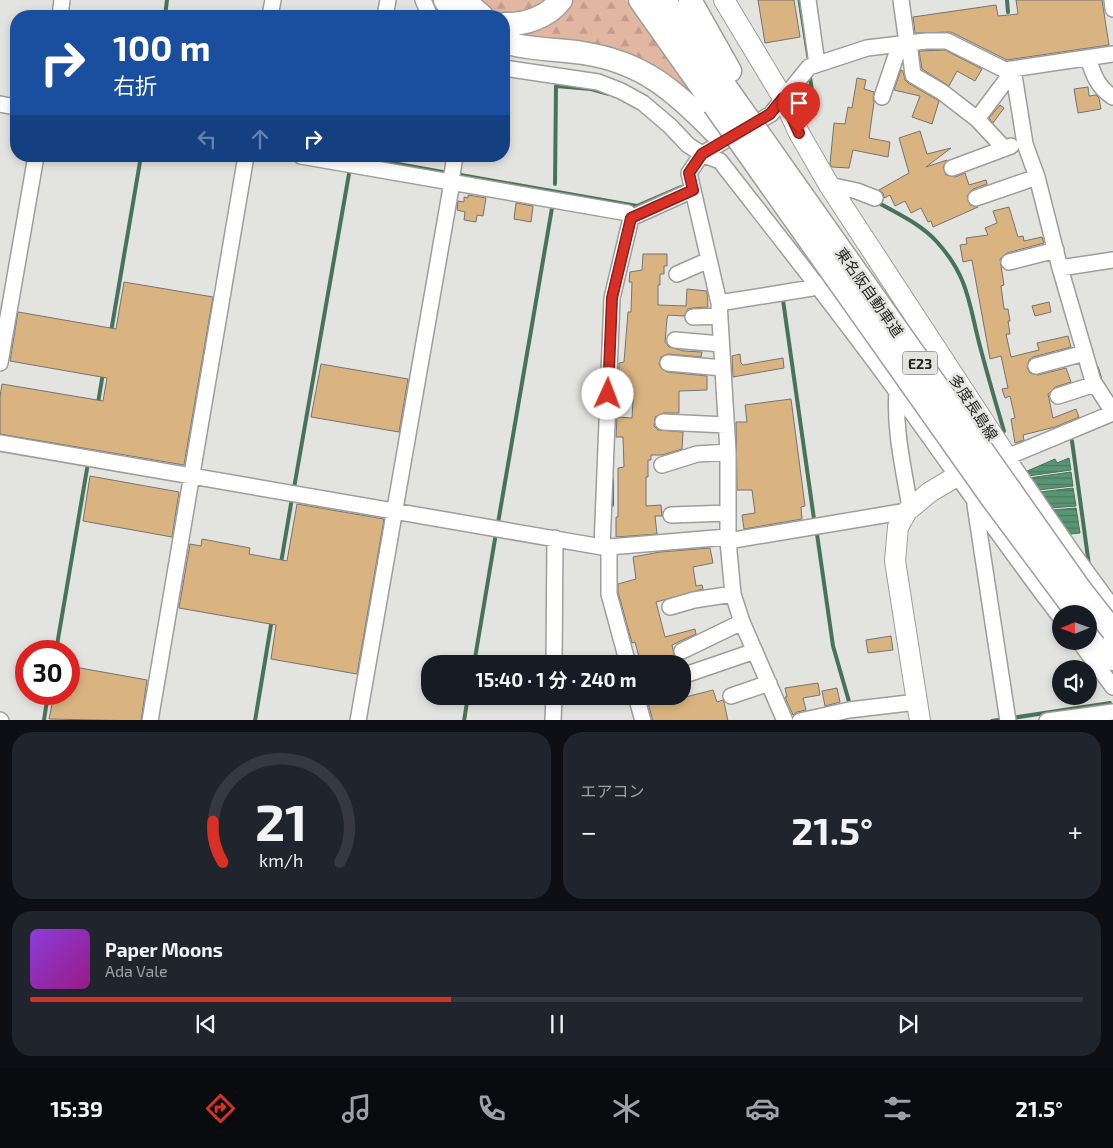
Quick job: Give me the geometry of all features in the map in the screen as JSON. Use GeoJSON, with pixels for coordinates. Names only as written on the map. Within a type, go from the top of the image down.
{"type":"FeatureCollection","features":[{"type":"Feature","properties":{"kind":"highway"},"geometry":{"type":"LineString","coordinates":[[464,0],[475,10]]}},
{"type":"Feature","properties":{"kind":"highway"},"geometry":{"type":"LineString","coordinates":[[510,24],[522,24],[533,20],[551,10],[562,0]]}},
{"type":"Feature","properties":{"kind":"highway","name":"東名阪自動車道"},"geometry":{"type":"LineString","coordinates":[[640,0],[728,95]]}},
{"type":"Feature","properties":{"kind":"highway","name":"東名阪自動車道"},"geometry":{"type":"LineString","coordinates":[[664,0],[884,329],[991,497],[1071,605]]}},
{"type":"Feature","properties":{"kind":"highway"},"geometry":{"type":"LineString","coordinates":[[690,0],[728,95],[764,127],[870,281],[884,329]]}},
{"type":"Feature","properties":{"kind":"highway"},"geometry":{"type":"LineString","coordinates":[[510,43],[607,58],[631,66],[653,77],[673,92],[714,131],[884,329]]}},
{"type":"Feature","properties":{"kind":"highway","name":"東名阪自動車道"},"geometry":{"type":"LineString","coordinates":[[884,329],[1113,631]]}},
{"type":"Feature","properties":{"kind":"highway"},"geometry":{"type":"LineString","coordinates":[[1098,639],[1113,658]]}},
{"type":"Feature","properties":{"kind":"main road","name":"多度長島線"},"geometry":{"type":"LineString","coordinates":[[724,0],[783,98],[799,133],[828,185],[1007,457],[957,476],[930,492],[909,509],[898,528],[894,561],[918,711]]}},
{"type":"Feature","properties":{"kind":"street"},"geometry":{"type":"LineString","coordinates":[[808,0],[817,64]]}},
{"type":"Feature","properties":{"kind":"street"},"geometry":{"type":"LineString","coordinates":[[901,0],[905,43],[914,75],[942,92],[977,119],[1004,148]]}},
{"type":"Feature","properties":{"kind":"street"},"geometry":{"type":"LineString","coordinates":[[1112,0],[1113,9]]}},
{"type":"Feature","properties":{"kind":"street"},"geometry":{"type":"LineString","coordinates":[[786,720],[742,622],[733,594],[728,539],[728,452],[719,310],[689,173],[702,154],[770,114],[809,67],[867,48],[926,41],[947,42],[1005,70],[1113,54]]}},
{"type":"Feature","properties":{"kind":"street"},"geometry":{"type":"LineString","coordinates":[[882,97],[905,43]]}},
{"type":"Feature","properties":{"kind":"street"},"geometry":{"type":"LineString","coordinates":[[1088,58],[1094,77],[1105,92],[1113,97]]}},
{"type":"Feature","properties":{"kind":"street"},"geometry":{"type":"LineString","coordinates":[[510,69],[598,82],[621,91],[643,103],[670,126],[688,145],[702,154],[720,161],[821,289],[897,391],[974,502],[1052,606]]}},
{"type":"Feature","properties":{"kind":"street"},"geometry":{"type":"LineString","coordinates":[[977,119],[1013,69]]}},
{"type":"Feature","properties":{"kind":"street"},"geometry":{"type":"LineString","coordinates":[[1013,69],[1024,141],[1037,177],[1060,268],[1096,384],[1113,412],[1007,457],[1113,608]]}},
{"type":"Feature","properties":{"kind":"street"},"geometry":{"type":"LineString","coordinates":[[952,168],[1024,141]]}},
{"type":"Feature","properties":{"kind":"street"},"geometry":{"type":"LineString","coordinates":[[0,363],[35,162]]}},
{"type":"Feature","properties":{"kind":"street"},"geometry":{"type":"LineString","coordinates":[[150,720],[245,162]]}},
{"type":"Feature","properties":{"kind":"street"},"geometry":{"type":"LineString","coordinates":[[360,162],[452,173],[628,213],[631,218],[612,298],[606,547],[609,594],[626,655]]}},
{"type":"Feature","properties":{"kind":"street"},"geometry":{"type":"LineString","coordinates":[[358,720],[452,173]]}},
{"type":"Feature","properties":{"kind":"street"},"geometry":{"type":"LineString","coordinates":[[976,198],[1037,177]]}},
{"type":"Feature","properties":{"kind":"street"},"geometry":{"type":"LineString","coordinates":[[828,185],[857,191],[876,198]]}},
{"type":"Feature","properties":{"kind":"street"},"geometry":{"type":"LineString","coordinates":[[631,218],[693,190]]}},
{"type":"Feature","properties":{"kind":"street"},"geometry":{"type":"LineString","coordinates":[[1009,262],[1056,250]]}},
{"type":"Feature","properties":{"kind":"street"},"geometry":{"type":"LineString","coordinates":[[692,317],[812,288],[821,289],[877,259]]}},
{"type":"Feature","properties":{"kind":"street"},"geometry":{"type":"LineString","coordinates":[[677,274],[709,260]]}},
{"type":"Feature","properties":{"kind":"street"},"geometry":{"type":"LineString","coordinates":[[1060,268],[1113,260]]}},
{"type":"Feature","properties":{"kind":"street"},"geometry":{"type":"LineString","coordinates":[[675,340],[721,344]]}},
{"type":"Feature","properties":{"kind":"street"},"geometry":{"type":"LineString","coordinates":[[1036,366],[1085,353]]}},
{"type":"Feature","properties":{"kind":"street"},"geometry":{"type":"LineString","coordinates":[[668,363],[723,368]]}},
{"type":"Feature","properties":{"kind":"street"},"geometry":{"type":"LineString","coordinates":[[1058,396],[1096,384]]}},
{"type":"Feature","properties":{"kind":"street"},"geometry":{"type":"LineString","coordinates":[[0,443],[606,547],[728,539],[909,509],[900,442],[896,402],[897,391]]}},
{"type":"Feature","properties":{"kind":"street"},"geometry":{"type":"LineString","coordinates":[[663,422],[726,425]]}},
{"type":"Feature","properties":{"kind":"street"},"geometry":{"type":"LineString","coordinates":[[662,465],[697,454],[728,452]]}},
{"type":"Feature","properties":{"kind":"street"},"geometry":{"type":"LineString","coordinates":[[974,502],[1008,717]]}},
{"type":"Feature","properties":{"kind":"street"},"geometry":{"type":"LineString","coordinates":[[671,515],[728,513]]}},
{"type":"Feature","properties":{"kind":"street"},"geometry":{"type":"LineString","coordinates":[[554,538],[554,655]]}},
{"type":"Feature","properties":{"kind":"street"},"geometry":{"type":"LineString","coordinates":[[670,607],[694,600],[733,594]]}},
{"type":"Feature","properties":{"kind":"street"},"geometry":{"type":"LineString","coordinates":[[682,651],[742,622]]}},
{"type":"Feature","properties":{"kind":"street"},"geometry":{"type":"LineString","coordinates":[[1086,650],[1113,687]]}},
{"type":"Feature","properties":{"kind":"street"},"geometry":{"type":"LineString","coordinates":[[691,673],[755,651]]}},
{"type":"Feature","properties":{"kind":"street"},"geometry":{"type":"LineString","coordinates":[[731,696],[769,683]]}},
{"type":"Feature","properties":{"kind":"street"},"geometry":{"type":"LineString","coordinates":[[553,720],[554,705]]}},
{"type":"Feature","properties":{"kind":"street"},"geometry":{"type":"LineString","coordinates":[[639,705],[643,720]]}},
{"type":"Feature","properties":{"kind":"street"},"geometry":{"type":"LineString","coordinates":[[800,720],[849,710],[918,711]]}},
{"type":"Feature","properties":{"kind":"street"},"geometry":{"type":"LineString","coordinates":[[1047,720],[1113,712]]}},
{"type":"Feature","properties":{"kind":"green space"},"geometry":{"type":"Polygon","coordinates":[[[473,0],[554,0],[536,13],[510,15],[510,10],[486,10],[473,0]]]}},
{"type":"Feature","properties":{"kind":"green space"},"geometry":{"type":"Polygon","coordinates":[[[573,0],[626,0],[687,87],[681,89],[513,38],[570,6],[573,0]]]}},
{"type":"Feature","properties":{"kind":"shaded area"},"geometry":{"type":"Polygon","coordinates":[[[798,0],[804,0],[813,57],[807,58],[798,0]]]}},
{"type":"Feature","properties":{"kind":"shaded area"},"geometry":{"type":"Polygon","coordinates":[[[1069,458],[1071,470],[1028,476],[1025,472],[1055,459],[1057,463],[1069,458]]]}},
{"type":"Feature","properties":{"kind":"shaded area"},"geometry":{"type":"Polygon","coordinates":[[[1071,472],[1073,486],[1038,490],[1029,478],[1071,472]]]}},
{"type":"Feature","properties":{"kind":"shaded area"},"geometry":{"type":"Polygon","coordinates":[[[1073,488],[1076,506],[1051,508],[1040,492],[1073,488]]]}},
{"type":"Feature","properties":{"kind":"shaded area"},"geometry":{"type":"Polygon","coordinates":[[[1076,508],[1080,533],[1070,534],[1053,510],[1076,508]]]}},
{"type":"Feature","properties":{"kind":"building"},"geometry":{"type":"Polygon","coordinates":[[[758,0],[794,0],[800,37],[765,43],[758,0]]]}},
{"type":"Feature","properties":{"kind":"building"},"geometry":{"type":"Polygon","coordinates":[[[1016,0],[1102,0],[1109,45],[1007,60],[951,32],[915,33],[913,17],[996,5],[998,16],[1018,14],[1016,0]]]}},
{"type":"Feature","properties":{"kind":"building"},"geometry":{"type":"Polygon","coordinates":[[[945,50],[982,69],[975,81],[957,71],[949,86],[922,69],[919,51],[945,50]]]}},
{"type":"Feature","properties":{"kind":"building"},"geometry":{"type":"Polygon","coordinates":[[[901,70],[908,83],[939,101],[932,124],[912,117],[920,96],[894,90],[901,70]]]}},
{"type":"Feature","properties":{"kind":"building"},"geometry":{"type":"Polygon","coordinates":[[[857,78],[866,80],[864,89],[874,92],[869,138],[890,142],[888,157],[853,150],[849,168],[832,167],[830,164],[834,123],[845,124],[848,107],[852,108],[857,78]]]}},
{"type":"Feature","properties":{"kind":"building"},"geometry":{"type":"Polygon","coordinates":[[[1088,87],[1089,96],[1096,95],[1099,98],[1101,109],[1078,113],[1074,89],[1088,87]]]}},
{"type":"Feature","properties":{"kind":"building"},"geometry":{"type":"Polygon","coordinates":[[[1000,105],[1004,108],[993,123],[989,118],[1000,105]]]}},
{"type":"Feature","properties":{"kind":"building"},"geometry":{"type":"Polygon","coordinates":[[[920,131],[927,154],[951,148],[926,167],[947,160],[943,167],[946,175],[955,177],[965,173],[969,185],[986,180],[987,184],[973,189],[967,196],[970,205],[978,207],[933,227],[931,221],[928,222],[921,208],[911,213],[905,201],[895,206],[890,195],[884,198],[883,193],[879,190],[909,173],[899,138],[920,131]]]}},
{"type":"Feature","properties":{"kind":"building"},"geometry":{"type":"Polygon","coordinates":[[[468,195],[486,198],[483,216],[477,215],[476,222],[464,220],[465,212],[457,210],[458,201],[464,202],[464,197],[468,198],[468,195]]]}},
{"type":"Feature","properties":{"kind":"building"},"geometry":{"type":"Polygon","coordinates":[[[516,203],[533,206],[531,222],[514,219],[516,203]]]}},
{"type":"Feature","properties":{"kind":"building"},"geometry":{"type":"Polygon","coordinates":[[[1009,207],[1018,237],[1023,236],[1024,241],[1042,237],[1044,243],[1007,253],[1000,259],[1004,285],[1001,286],[1004,309],[1008,309],[1010,321],[1008,321],[1010,334],[1006,334],[1011,357],[1039,350],[1037,343],[1068,336],[1071,347],[1033,357],[1029,360],[1027,368],[1030,373],[1038,375],[1066,368],[1071,382],[1055,387],[1048,394],[1053,418],[1076,409],[1079,417],[1055,427],[1023,435],[1024,440],[1015,443],[1011,419],[1015,418],[1010,396],[1005,398],[1002,389],[1008,388],[1001,356],[990,359],[972,260],[963,262],[960,245],[967,244],[966,238],[988,235],[985,228],[997,223],[993,211],[1009,207]]]}},
{"type":"Feature","properties":{"kind":"building"},"geometry":{"type":"Polygon","coordinates":[[[643,254],[667,254],[667,266],[664,266],[664,274],[660,274],[660,285],[658,285],[658,305],[686,306],[687,289],[707,291],[708,307],[688,309],[684,316],[668,315],[667,319],[665,342],[669,347],[684,351],[702,352],[701,357],[668,354],[661,357],[659,363],[660,367],[667,372],[707,376],[707,390],[679,391],[679,413],[663,413],[655,417],[654,426],[658,430],[683,432],[682,449],[662,455],[651,455],[651,460],[648,460],[646,506],[661,505],[662,516],[655,516],[657,534],[616,537],[618,468],[624,467],[623,437],[616,437],[617,417],[632,418],[633,400],[628,400],[629,386],[619,386],[619,363],[624,362],[628,312],[631,312],[632,282],[629,282],[630,272],[642,270],[643,254]]]}},
{"type":"Feature","properties":{"kind":"building"},"geometry":{"type":"Polygon","coordinates":[[[124,282],[213,297],[184,465],[0,434],[2,384],[103,401],[107,378],[10,361],[18,312],[116,329],[124,282]]]}},
{"type":"Feature","properties":{"kind":"building"},"geometry":{"type":"Polygon","coordinates":[[[1049,302],[1051,312],[1035,316],[1032,306],[1049,302]]]}},
{"type":"Feature","properties":{"kind":"building"},"geometry":{"type":"Polygon","coordinates":[[[740,354],[743,365],[783,358],[784,368],[733,377],[732,356],[740,354]]]}},
{"type":"Feature","properties":{"kind":"building"},"geometry":{"type":"Polygon","coordinates":[[[321,364],[408,379],[399,432],[311,417],[321,364]]]}},
{"type":"Feature","properties":{"kind":"building"},"geometry":{"type":"Polygon","coordinates":[[[791,399],[805,506],[801,507],[802,519],[744,529],[742,515],[755,513],[752,490],[737,490],[736,422],[747,422],[745,405],[791,399]]]}},
{"type":"Feature","properties":{"kind":"building"},"geometry":{"type":"Polygon","coordinates":[[[90,476],[179,492],[172,537],[83,521],[90,476]]]}},
{"type":"Feature","properties":{"kind":"building"},"geometry":{"type":"Polygon","coordinates":[[[297,504],[384,519],[357,674],[271,659],[276,625],[179,608],[190,544],[201,546],[202,539],[250,548],[249,554],[287,561],[297,504]]]}},
{"type":"Feature","properties":{"kind":"building"},"geometry":{"type":"Polygon","coordinates":[[[710,548],[713,563],[693,567],[696,586],[702,585],[703,589],[656,602],[665,637],[695,629],[696,634],[672,645],[674,655],[639,655],[635,642],[632,643],[618,592],[618,584],[636,579],[633,557],[660,552],[710,548]]]}},
{"type":"Feature","properties":{"kind":"building"},"geometry":{"type":"Polygon","coordinates":[[[891,636],[893,650],[868,653],[866,640],[891,636]]]}},
{"type":"Feature","properties":{"kind":"building"},"geometry":{"type":"Polygon","coordinates":[[[80,668],[147,680],[141,720],[49,719],[52,705],[80,705],[80,668]]]}},
{"type":"Feature","properties":{"kind":"building"},"geometry":{"type":"Polygon","coordinates":[[[818,683],[820,695],[803,698],[806,710],[793,715],[785,697],[787,697],[785,688],[818,683]]]}},
{"type":"Feature","properties":{"kind":"building"},"geometry":{"type":"Polygon","coordinates":[[[837,688],[840,702],[825,706],[822,691],[837,688]]]}},
{"type":"Feature","properties":{"kind":"building"},"geometry":{"type":"Polygon","coordinates":[[[713,690],[717,702],[723,700],[724,702],[728,720],[653,720],[649,705],[691,705],[691,696],[713,690]]]}},
{"type":"Feature","properties":{"kind":"waterway"},"geometry":{"type":"LineString","coordinates":[[166,10],[167,0]]}},
{"type":"Feature","properties":{"kind":"waterway"},"geometry":{"type":"LineString","coordinates":[[1007,0],[1008,12]]}},
{"type":"Feature","properties":{"kind":"waterway"},"geometry":{"type":"LineString","coordinates":[[810,77],[815,113]]}},
{"type":"Feature","properties":{"kind":"waterway"},"geometry":{"type":"LineString","coordinates":[[555,184],[556,86],[591,89],[609,94]]}},
{"type":"Feature","properties":{"kind":"waterway"},"geometry":{"type":"LineString","coordinates":[[111,332],[140,162]]}},
{"type":"Feature","properties":{"kind":"waterway"},"geometry":{"type":"LineString","coordinates":[[387,162],[448,173]]}},
{"type":"Feature","properties":{"kind":"waterway"},"geometry":{"type":"LineString","coordinates":[[294,488],[350,168]]}},
{"type":"Feature","properties":{"kind":"waterway"},"geometry":{"type":"LineString","coordinates":[[455,174],[637,206],[681,187]]}},
{"type":"Feature","properties":{"kind":"waterway"},"geometry":{"type":"LineString","coordinates":[[877,202],[924,230],[948,255],[956,268],[967,293],[1004,431]]}},
{"type":"Feature","properties":{"kind":"waterway"},"geometry":{"type":"LineString","coordinates":[[498,523],[552,208]]}},
{"type":"Feature","properties":{"kind":"waterway"},"geometry":{"type":"LineString","coordinates":[[783,300],[814,519]]}},
{"type":"Feature","properties":{"kind":"waterway"},"geometry":{"type":"LineString","coordinates":[[1097,368],[1100,378]]}},
{"type":"Feature","properties":{"kind":"waterway"},"geometry":{"type":"LineString","coordinates":[[98,403],[103,373]]}},
{"type":"Feature","properties":{"kind":"waterway"},"geometry":{"type":"LineString","coordinates":[[1072,441],[1089,565]]}},
{"type":"Feature","properties":{"kind":"waterway"},"geometry":{"type":"LineString","coordinates":[[58,640],[88,463]]}},
{"type":"Feature","properties":{"kind":"waterway"},"geometry":{"type":"LineString","coordinates":[[612,480],[612,505]]}},
{"type":"Feature","properties":{"kind":"waterway"},"geometry":{"type":"LineString","coordinates":[[281,563],[292,498]]}},
{"type":"Feature","properties":{"kind":"waterway"},"geometry":{"type":"LineString","coordinates":[[476,655],[496,533]]}},
{"type":"Feature","properties":{"kind":"waterway"},"geometry":{"type":"LineString","coordinates":[[817,534],[833,646],[850,705]]}},
{"type":"Feature","properties":{"kind":"waterway"},"geometry":{"type":"LineString","coordinates":[[255,720],[272,619]]}},
{"type":"Feature","properties":{"kind":"waterway"},"geometry":{"type":"LineString","coordinates":[[1012,718],[1110,703]]}},
{"type":"Feature","properties":{"kind":"waterway"},"geometry":{"type":"LineString","coordinates":[[44,720],[46,705]]}},
{"type":"Feature","properties":{"kind":"waterway"},"geometry":{"type":"LineString","coordinates":[[464,720],[467,705]]}},
{"type":"Feature","properties":{"kind":"waterway"},"geometry":{"type":"LineString","coordinates":[[998,720],[1005,719]]}},
{"type":"Feature","properties":{"kind":"route"},"geometry":{"type":"LineString","coordinates":[[608,394],[612,298],[631,218],[693,190],[689,173],[702,154],[770,114],[783,98],[799,133]]}}]}
